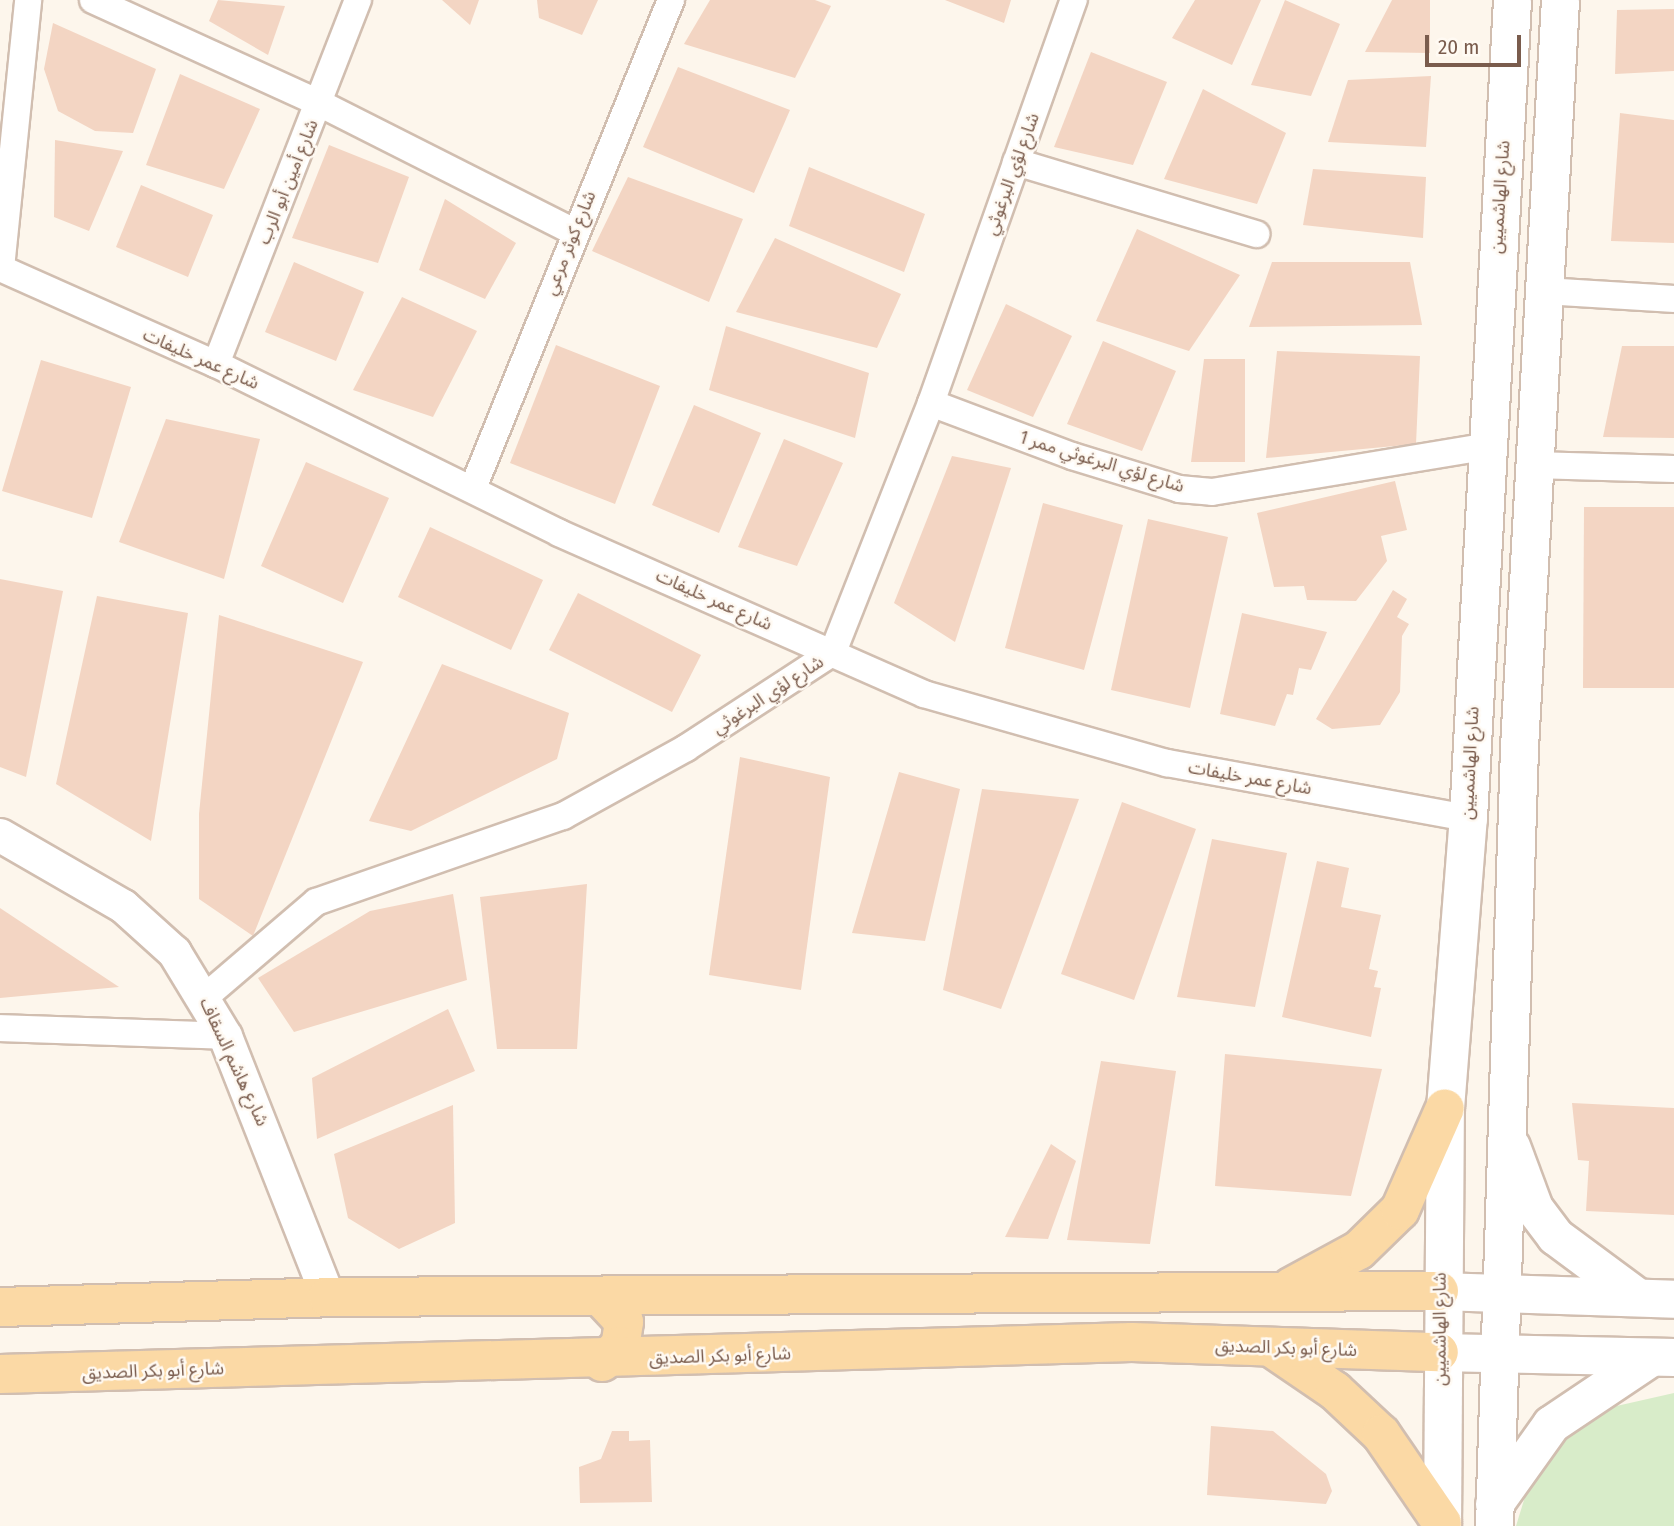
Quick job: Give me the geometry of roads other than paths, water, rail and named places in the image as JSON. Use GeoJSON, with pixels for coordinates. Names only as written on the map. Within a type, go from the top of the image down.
{"type":"FeatureCollection","features":[{"type":"Feature","properties":{"kind":"main road","name":"شارع الهاشميين"},"geometry":{"type":"LineString","coordinates":[[1442,1524],[1439,1292],[1445,1108],[1468,818],[1484,447],[1512,0]]}},
{"type":"Feature","properties":{"kind":"main road"},"geometry":{"type":"LineString","coordinates":[[1494,1515],[1497,1292],[1533,465],[1560,0]]}},
{"type":"Feature","properties":{"kind":"main road"},"geometry":{"type":"LineString","coordinates":[[1281,1292],[1342,1262],[1384,1228],[1412,1189],[1445,1108]]}},
{"type":"Feature","properties":{"kind":"main road"},"geometry":{"type":"LineString","coordinates":[[1507,1110],[1510,1144],[1534,1208],[1579,1257],[1636,1296]]}},
{"type":"Feature","properties":{"kind":"main road"},"geometry":{"type":"LineString","coordinates":[[0,1307],[328,1297],[1281,1292],[1497,1292],[1674,1299]]}},
{"type":"Feature","properties":{"kind":"main road"},"geometry":{"type":"LineString","coordinates":[[600,1296],[624,1322],[620,1346],[602,1362]]}},
{"type":"Feature","properties":{"kind":"main road","name":"شارع أبو بكر الصديق"},"geometry":{"type":"LineString","coordinates":[[0,1374],[602,1362],[1132,1342],[1272,1349],[1439,1352]]}},
{"type":"Feature","properties":{"kind":"main road"},"geometry":{"type":"LineString","coordinates":[[1272,1349],[1335,1391],[1381,1434],[1442,1524]]}},
{"type":"Feature","properties":{"kind":"main road"},"geometry":{"type":"LineString","coordinates":[[1439,1352],[1662,1357]]}},
{"type":"Feature","properties":{"kind":"main road"},"geometry":{"type":"LineString","coordinates":[[1494,1515],[1550,1424],[1662,1357]]}},
{"type":"Feature","properties":{"kind":"street"},"geometry":{"type":"LineString","coordinates":[[0,268],[28,0]]}},
{"type":"Feature","properties":{"kind":"street"},"geometry":{"type":"LineString","coordinates":[[93,0],[319,103],[574,232]]}},
{"type":"Feature","properties":{"kind":"street","name":"شارع أمين أبو الرب"},"geometry":{"type":"LineString","coordinates":[[216,364],[358,0]]}},
{"type":"Feature","properties":{"kind":"street","name":"شارع كوثر مرعي"},"geometry":{"type":"LineString","coordinates":[[473,488],[574,232],[671,0]]}},
{"type":"Feature","properties":{"kind":"street","name":"شارع لؤي البرغوثي"},"geometry":{"type":"LineString","coordinates":[[205,997],[316,902],[563,816],[686,747],[833,652],[931,403],[1074,0]]}},
{"type":"Feature","properties":{"kind":"street"},"geometry":{"type":"LineString","coordinates":[[1016,162],[1256,234]]}},
{"type":"Feature","properties":{"kind":"street","name":"شارع عمر خليفات"},"geometry":{"type":"LineString","coordinates":[[0,268],[216,364],[473,488],[924,694],[1078,742],[1468,818]]}},
{"type":"Feature","properties":{"kind":"street"},"geometry":{"type":"LineString","coordinates":[[1545,291],[1674,299]]}},
{"type":"Feature","properties":{"kind":"street","name":"شارع لؤي البرغوثي ممر 1"},"geometry":{"type":"LineString","coordinates":[[931,403],[1072,456],[1179,489],[1212,492],[1484,447]]}},
{"type":"Feature","properties":{"kind":"street"},"geometry":{"type":"LineString","coordinates":[[1533,465],[1674,468]]}},
{"type":"Feature","properties":{"kind":"street","name":"شارع هاشم السقاف"},"geometry":{"type":"LineString","coordinates":[[0,835],[123,906],[174,952],[205,997],[225,1036],[328,1297]]}},
{"type":"Feature","properties":{"kind":"street"},"geometry":{"type":"LineString","coordinates":[[0,1028],[225,1036]]}}]}
